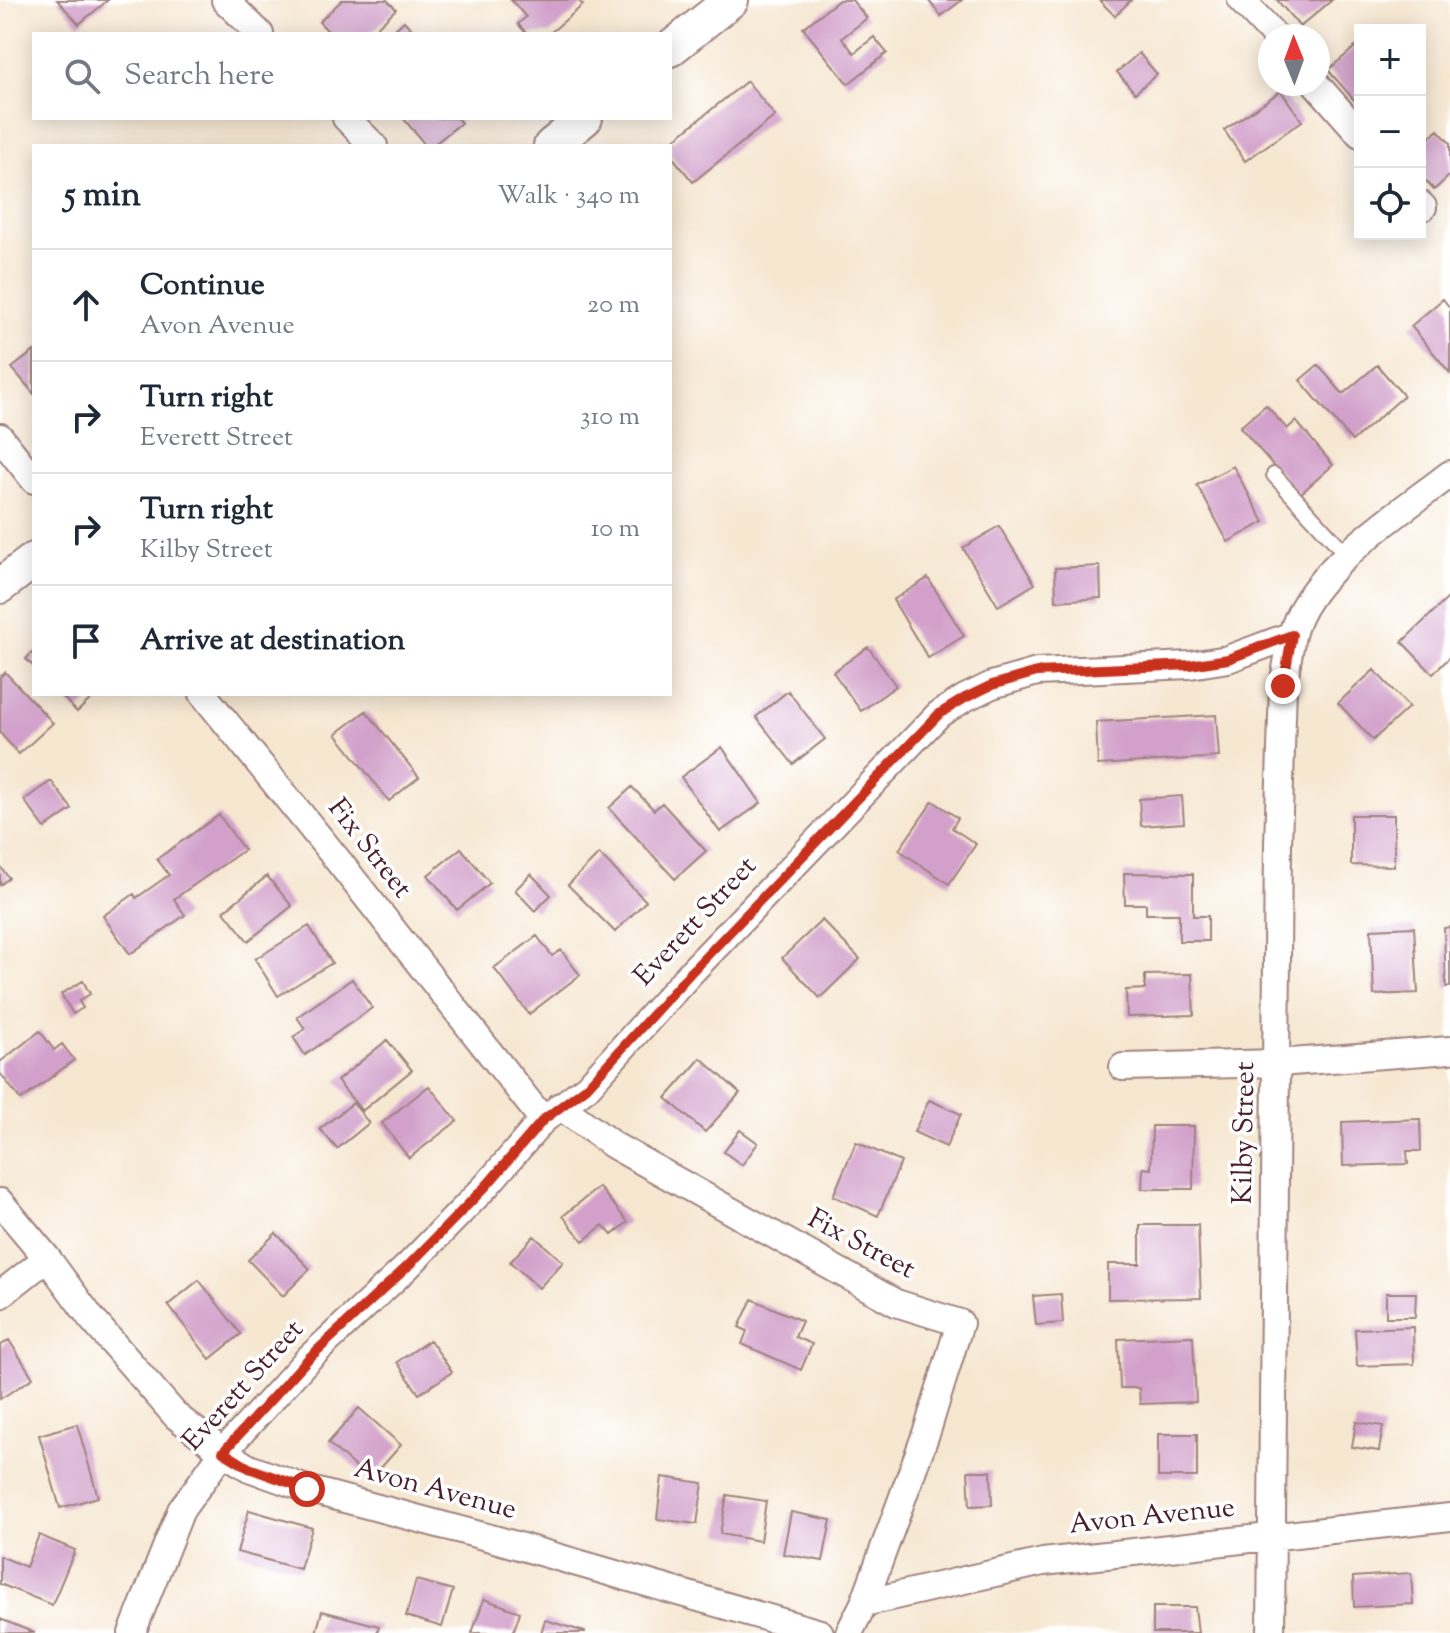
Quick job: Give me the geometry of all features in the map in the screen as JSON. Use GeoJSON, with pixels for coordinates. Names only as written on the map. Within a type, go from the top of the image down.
{"type":"FeatureCollection","features":[{"type":"Feature","properties":{"kind":"street"},"geometry":{"type":"LineString","coordinates":[[225,0],[258,32]]}},
{"type":"Feature","properties":{"kind":"street"},"geometry":{"type":"LineString","coordinates":[[672,47],[731,0]]}},
{"type":"Feature","properties":{"kind":"street"},"geometry":{"type":"LineString","coordinates":[[1241,0],[1264,24]]}},
{"type":"Feature","properties":{"kind":"street"},"geometry":{"type":"LineString","coordinates":[[1327,96],[1354,127]]}},
{"type":"Feature","properties":{"kind":"street"},"geometry":{"type":"LineString","coordinates":[[348,120],[372,144]]}},
{"type":"Feature","properties":{"kind":"street"},"geometry":{"type":"LineString","coordinates":[[553,144],[583,120]]}},
{"type":"Feature","properties":{"kind":"street"},"geometry":{"type":"LineString","coordinates":[[0,437],[32,477]]}},
{"type":"Feature","properties":{"kind":"street"},"geometry":{"type":"LineString","coordinates":[[1292,635],[1296,619],[1312,592],[1347,555],[1450,474]]}},
{"type":"Feature","properties":{"kind":"street"},"geometry":{"type":"LineString","coordinates":[[0,586],[32,562]]}},
{"type":"Feature","properties":{"kind":"street","name":"Kilby Street"},"geometry":{"type":"LineString","coordinates":[[1271,1633],[1278,844],[1283,686],[1292,635]]}},
{"type":"Feature","properties":{"kind":"street","name":"Everett Street"},"geometry":{"type":"LineString","coordinates":[[132,1633],[181,1510],[223,1452],[308,1359],[408,1266],[552,1113],[587,1087],[693,970],[939,714],[992,685],[1037,672],[1190,665],[1228,659],[1292,635]]}},
{"type":"Feature","properties":{"kind":"street","name":"Fix Street"},"geometry":{"type":"LineString","coordinates":[[205,696],[340,863],[552,1113],[896,1303],[960,1323],[928,1428],[864,1603]]}},
{"type":"Feature","properties":{"kind":"street"},"geometry":{"type":"LineString","coordinates":[[1123,1067],[1278,1063],[1450,1050]]}},
{"type":"Feature","properties":{"kind":"street","name":"Avon Avenue"},"geometry":{"type":"LineString","coordinates":[[0,1202],[47,1258],[91,1318],[176,1416],[249,1468],[307,1489],[498,1540],[820,1633]]}},
{"type":"Feature","properties":{"kind":"street"},"geometry":{"type":"LineString","coordinates":[[0,1295],[47,1258]]}},
{"type":"Feature","properties":{"kind":"street","name":"Avon Avenue"},"geometry":{"type":"LineString","coordinates":[[864,1603],[1043,1562],[1450,1517]]}},
{"type":"Feature","properties":{"kind":"street"},"geometry":{"type":"LineString","coordinates":[[849,1633],[864,1603]]}},
{"type":"Feature","properties":{"kind":"lane"},"geometry":{"type":"LineString","coordinates":[[1274,475],[1347,555]]}},
{"type":"Feature","properties":{"kind":"building"},"geometry":{"type":"Polygon","coordinates":[[[57,0],[108,0],[79,24],[57,0]]]}},
{"type":"Feature","properties":{"kind":"building"},"geometry":{"type":"Polygon","coordinates":[[[342,0],[387,0],[396,9],[372,32],[329,32],[319,22],[342,0]]]}},
{"type":"Feature","properties":{"kind":"building"},"geometry":{"type":"Polygon","coordinates":[[[511,0],[578,0],[583,5],[551,32],[525,32],[518,24],[526,17],[511,0]]]}},
{"type":"Feature","properties":{"kind":"building"},"geometry":{"type":"Polygon","coordinates":[[[839,0],[852,0],[867,18],[842,38],[854,53],[874,37],[887,53],[848,84],[803,28],[839,0]]]}},
{"type":"Feature","properties":{"kind":"building"},"geometry":{"type":"Polygon","coordinates":[[[928,0],[962,0],[941,16],[928,0]]]}},
{"type":"Feature","properties":{"kind":"building"},"geometry":{"type":"Polygon","coordinates":[[[1099,0],[1131,0],[1115,16],[1099,0]]]}},
{"type":"Feature","properties":{"kind":"building"},"geometry":{"type":"Polygon","coordinates":[[[1277,0],[1332,0],[1304,24],[1297,24],[1277,0]]]}},
{"type":"Feature","properties":{"kind":"building"},"geometry":{"type":"Polygon","coordinates":[[[404,21],[414,32],[392,32],[404,21]]]}},
{"type":"Feature","properties":{"kind":"building"},"geometry":{"type":"Polygon","coordinates":[[[1354,48],[1354,100],[1330,72],[1330,68],[1354,48]]]}},
{"type":"Feature","properties":{"kind":"building"},"geometry":{"type":"Polygon","coordinates":[[[1139,53],[1157,74],[1135,93],[1117,72],[1139,53]]]}},
{"type":"Feature","properties":{"kind":"building"},"geometry":{"type":"Polygon","coordinates":[[[747,81],[775,116],[693,182],[672,156],[672,144],[668,144],[747,81]]]}},
{"type":"Feature","properties":{"kind":"building"},"geometry":{"type":"Polygon","coordinates":[[[1274,96],[1284,96],[1302,121],[1245,161],[1224,130],[1274,96]]]}},
{"type":"Feature","properties":{"kind":"building"},"geometry":{"type":"Polygon","coordinates":[[[405,120],[459,120],[461,123],[435,144],[424,144],[405,120]]]}},
{"type":"Feature","properties":{"kind":"building"},"geometry":{"type":"Polygon","coordinates":[[[1438,130],[1450,143],[1450,175],[1434,190],[1426,181],[1426,141],[1438,130]]]}},
{"type":"Feature","properties":{"kind":"building"},"geometry":{"type":"Polygon","coordinates":[[[1443,299],[1450,308],[1450,373],[1411,326],[1443,299]]]}},
{"type":"Feature","properties":{"kind":"building"},"geometry":{"type":"Polygon","coordinates":[[[32,353],[32,392],[12,368],[32,353]]]}},
{"type":"Feature","properties":{"kind":"building"},"geometry":{"type":"Polygon","coordinates":[[[1318,365],[1343,394],[1377,365],[1404,396],[1352,441],[1300,380],[1318,365]]]}},
{"type":"Feature","properties":{"kind":"building"},"geometry":{"type":"Polygon","coordinates":[[[1266,405],[1287,429],[1296,421],[1333,465],[1299,495],[1240,427],[1266,405]]]}},
{"type":"Feature","properties":{"kind":"building"},"geometry":{"type":"Polygon","coordinates":[[[1233,466],[1264,522],[1228,542],[1197,485],[1233,466]]]}},
{"type":"Feature","properties":{"kind":"building"},"geometry":{"type":"Polygon","coordinates":[[[999,526],[1035,584],[998,606],[963,548],[999,526]]]}},
{"type":"Feature","properties":{"kind":"building"},"geometry":{"type":"Polygon","coordinates":[[[1100,566],[1101,598],[1056,601],[1055,568],[1100,566]]]}},
{"type":"Feature","properties":{"kind":"building"},"geometry":{"type":"Polygon","coordinates":[[[928,578],[964,636],[928,658],[893,600],[928,578]]]}},
{"type":"Feature","properties":{"kind":"building"},"geometry":{"type":"Polygon","coordinates":[[[1450,596],[1450,657],[1433,674],[1402,642],[1450,596]]]}},
{"type":"Feature","properties":{"kind":"building"},"geometry":{"type":"Polygon","coordinates":[[[868,647],[896,686],[861,711],[833,672],[868,647]]]}},
{"type":"Feature","properties":{"kind":"building"},"geometry":{"type":"Polygon","coordinates":[[[1374,670],[1409,707],[1373,740],[1338,703],[1374,670]]]}},
{"type":"Feature","properties":{"kind":"building"},"geometry":{"type":"Polygon","coordinates":[[[5,672],[53,723],[19,754],[0,733],[0,677],[5,672]]]}},
{"type":"Feature","properties":{"kind":"building"},"geometry":{"type":"Polygon","coordinates":[[[788,691],[825,739],[793,764],[756,717],[788,691]]]}},
{"type":"Feature","properties":{"kind":"building"},"geometry":{"type":"Polygon","coordinates":[[[62,696],[94,696],[77,712],[62,696]]]}},
{"type":"Feature","properties":{"kind":"building"},"geometry":{"type":"Polygon","coordinates":[[[366,711],[419,777],[389,801],[336,734],[366,711]]]}},
{"type":"Feature","properties":{"kind":"building"},"geometry":{"type":"Polygon","coordinates":[[[1216,715],[1219,757],[1098,765],[1096,722],[1216,715]]]}},
{"type":"Feature","properties":{"kind":"building"},"geometry":{"type":"Polygon","coordinates":[[[722,747],[761,803],[720,832],[681,777],[722,747]]]}},
{"type":"Feature","properties":{"kind":"building"},"geometry":{"type":"Polygon","coordinates":[[[51,781],[72,809],[45,828],[24,800],[51,781]]]}},
{"type":"Feature","properties":{"kind":"building"},"geometry":{"type":"Polygon","coordinates":[[[632,787],[654,810],[662,803],[706,851],[675,879],[609,808],[632,787]]]}},
{"type":"Feature","properties":{"kind":"building"},"geometry":{"type":"Polygon","coordinates":[[[1182,796],[1184,823],[1141,826],[1139,799],[1182,796]]]}},
{"type":"Feature","properties":{"kind":"building"},"geometry":{"type":"Polygon","coordinates":[[[933,801],[958,818],[952,828],[976,844],[949,884],[899,850],[933,801]]]}},
{"type":"Feature","properties":{"kind":"building"},"geometry":{"type":"Polygon","coordinates":[[[219,815],[244,850],[174,899],[185,915],[130,954],[103,916],[169,875],[157,859],[219,815]]]}},
{"type":"Feature","properties":{"kind":"building"},"geometry":{"type":"Polygon","coordinates":[[[1351,815],[1394,815],[1394,866],[1351,865],[1351,815]]]}},
{"type":"Feature","properties":{"kind":"building"},"geometry":{"type":"Polygon","coordinates":[[[461,848],[490,883],[457,910],[428,875],[461,848]]]}},
{"type":"Feature","properties":{"kind":"building"},"geometry":{"type":"Polygon","coordinates":[[[599,854],[646,901],[615,932],[568,885],[599,854]]]}},
{"type":"Feature","properties":{"kind":"building"},"geometry":{"type":"Polygon","coordinates":[[[0,866],[9,878],[0,885],[0,866]]]}},
{"type":"Feature","properties":{"kind":"building"},"geometry":{"type":"Polygon","coordinates":[[[1124,873],[1193,874],[1193,916],[1208,916],[1208,941],[1179,941],[1179,914],[1146,914],[1146,904],[1125,904],[1124,873]]]}},
{"type":"Feature","properties":{"kind":"building"},"geometry":{"type":"Polygon","coordinates":[[[531,874],[551,895],[535,911],[515,890],[531,874]]]}},
{"type":"Feature","properties":{"kind":"building"},"geometry":{"type":"Polygon","coordinates":[[[267,876],[292,906],[248,941],[224,911],[267,876]]]}},
{"type":"Feature","properties":{"kind":"building"},"geometry":{"type":"Polygon","coordinates":[[[822,920],[860,959],[820,998],[782,958],[822,920]]]}},
{"type":"Feature","properties":{"kind":"building"},"geometry":{"type":"Polygon","coordinates":[[[309,926],[332,963],[278,996],[255,959],[309,926]]]}},
{"type":"Feature","properties":{"kind":"building"},"geometry":{"type":"Polygon","coordinates":[[[1414,927],[1418,993],[1374,995],[1371,929],[1414,927]]]}},
{"type":"Feature","properties":{"kind":"building"},"geometry":{"type":"Polygon","coordinates":[[[1450,927],[1450,987],[1446,987],[1444,928],[1450,927]]]}},
{"type":"Feature","properties":{"kind":"building"},"geometry":{"type":"Polygon","coordinates":[[[537,936],[552,956],[561,950],[580,975],[529,1014],[494,968],[537,936]]]}},
{"type":"Feature","properties":{"kind":"building"},"geometry":{"type":"Polygon","coordinates":[[[1192,974],[1194,1015],[1127,1017],[1126,990],[1145,989],[1145,975],[1192,974]]]}},
{"type":"Feature","properties":{"kind":"building"},"geometry":{"type":"Polygon","coordinates":[[[352,979],[372,1008],[305,1055],[293,1037],[305,1029],[297,1017],[352,979]]]}},
{"type":"Feature","properties":{"kind":"building"},"geometry":{"type":"Polygon","coordinates":[[[83,981],[90,994],[79,1001],[83,1008],[73,1014],[61,994],[83,981]]]}},
{"type":"Feature","properties":{"kind":"building"},"geometry":{"type":"Polygon","coordinates":[[[40,1031],[54,1050],[62,1044],[74,1060],[21,1100],[0,1073],[0,1062],[40,1031]]]}},
{"type":"Feature","properties":{"kind":"building"},"geometry":{"type":"Polygon","coordinates":[[[387,1040],[412,1070],[362,1111],[337,1081],[387,1040]]]}},
{"type":"Feature","properties":{"kind":"building"},"geometry":{"type":"Polygon","coordinates":[[[701,1058],[740,1093],[705,1132],[666,1098],[701,1058]]]}},
{"type":"Feature","properties":{"kind":"building"},"geometry":{"type":"Polygon","coordinates":[[[429,1086],[457,1121],[409,1158],[382,1123],[429,1086]]]}},
{"type":"Feature","properties":{"kind":"building"},"geometry":{"type":"Polygon","coordinates":[[[929,1100],[961,1114],[946,1147],[914,1132],[929,1100]]]}},
{"type":"Feature","properties":{"kind":"building"},"geometry":{"type":"Polygon","coordinates":[[[353,1103],[369,1123],[337,1149],[320,1129],[353,1103]]]}},
{"type":"Feature","properties":{"kind":"building"},"geometry":{"type":"Polygon","coordinates":[[[1420,1119],[1421,1151],[1407,1151],[1408,1164],[1343,1166],[1342,1122],[1420,1119]]]}},
{"type":"Feature","properties":{"kind":"building"},"geometry":{"type":"Polygon","coordinates":[[[1152,1126],[1194,1126],[1193,1189],[1142,1189],[1143,1168],[1151,1169],[1152,1126]]]}},
{"type":"Feature","properties":{"kind":"building"},"geometry":{"type":"Polygon","coordinates":[[[740,1130],[758,1143],[742,1165],[724,1152],[740,1130]]]}},
{"type":"Feature","properties":{"kind":"building"},"geometry":{"type":"Polygon","coordinates":[[[856,1142],[901,1162],[878,1216],[833,1196],[856,1142]]]}},
{"type":"Feature","properties":{"kind":"building"},"geometry":{"type":"Polygon","coordinates":[[[599,1187],[628,1222],[612,1235],[603,1225],[583,1241],[563,1216],[599,1187]]]}},
{"type":"Feature","properties":{"kind":"building"},"geometry":{"type":"Polygon","coordinates":[[[1140,1225],[1198,1225],[1201,1298],[1108,1299],[1108,1264],[1140,1264],[1140,1225]]]}},
{"type":"Feature","properties":{"kind":"building"},"geometry":{"type":"Polygon","coordinates":[[[276,1233],[310,1269],[283,1296],[248,1260],[276,1233]]]}},
{"type":"Feature","properties":{"kind":"building"},"geometry":{"type":"Polygon","coordinates":[[[534,1236],[563,1262],[539,1288],[510,1262],[534,1236]]]}},
{"type":"Feature","properties":{"kind":"building"},"geometry":{"type":"Polygon","coordinates":[[[199,1280],[241,1334],[210,1359],[168,1305],[199,1280]]]}},
{"type":"Feature","properties":{"kind":"building"},"geometry":{"type":"Polygon","coordinates":[[[1386,1293],[1416,1293],[1415,1317],[1386,1317],[1386,1293]]]}},
{"type":"Feature","properties":{"kind":"building"},"geometry":{"type":"Polygon","coordinates":[[[1061,1294],[1063,1323],[1036,1325],[1033,1296],[1061,1294]]]}},
{"type":"Feature","properties":{"kind":"building"},"geometry":{"type":"Polygon","coordinates":[[[752,1299],[802,1321],[795,1337],[812,1344],[801,1370],[742,1344],[747,1331],[739,1327],[752,1299]]]}},
{"type":"Feature","properties":{"kind":"building"},"geometry":{"type":"Polygon","coordinates":[[[1413,1327],[1414,1364],[1357,1366],[1355,1329],[1413,1327]]]}},
{"type":"Feature","properties":{"kind":"building"},"geometry":{"type":"Polygon","coordinates":[[[1193,1336],[1196,1402],[1140,1404],[1139,1388],[1120,1388],[1118,1339],[1193,1336]]]}},
{"type":"Feature","properties":{"kind":"building"},"geometry":{"type":"Polygon","coordinates":[[[9,1340],[33,1378],[0,1399],[0,1346],[9,1340]]]}},
{"type":"Feature","properties":{"kind":"building"},"geometry":{"type":"Polygon","coordinates":[[[430,1340],[452,1372],[419,1394],[397,1362],[430,1340]]]}},
{"type":"Feature","properties":{"kind":"building"},"geometry":{"type":"Polygon","coordinates":[[[359,1408],[401,1445],[370,1480],[328,1443],[359,1408]]]}},
{"type":"Feature","properties":{"kind":"building"},"geometry":{"type":"Polygon","coordinates":[[[1356,1422],[1383,1426],[1379,1451],[1352,1447],[1356,1422]]]}},
{"type":"Feature","properties":{"kind":"building"},"geometry":{"type":"Polygon","coordinates":[[[77,1424],[98,1497],[60,1508],[39,1435],[77,1424]]]}},
{"type":"Feature","properties":{"kind":"building"},"geometry":{"type":"Polygon","coordinates":[[[1158,1434],[1197,1434],[1197,1477],[1158,1477],[1158,1434]]]}},
{"type":"Feature","properties":{"kind":"building"},"geometry":{"type":"Polygon","coordinates":[[[968,1471],[991,1471],[992,1505],[970,1506],[968,1471]]]}},
{"type":"Feature","properties":{"kind":"building"},"geometry":{"type":"Polygon","coordinates":[[[662,1477],[703,1483],[697,1524],[657,1519],[662,1477]]]}},
{"type":"Feature","properties":{"kind":"building"},"geometry":{"type":"Polygon","coordinates":[[[727,1495],[766,1501],[760,1541],[720,1534],[727,1495]]]}},
{"type":"Feature","properties":{"kind":"building"},"geometry":{"type":"Polygon","coordinates":[[[249,1510],[312,1528],[300,1569],[237,1552],[249,1510]]]}},
{"type":"Feature","properties":{"kind":"building"},"geometry":{"type":"Polygon","coordinates":[[[791,1512],[831,1520],[823,1561],[783,1554],[791,1512]]]}},
{"type":"Feature","properties":{"kind":"building"},"geometry":{"type":"Polygon","coordinates":[[[39,1535],[75,1550],[52,1605],[0,1584],[0,1556],[26,1567],[39,1535]]]}},
{"type":"Feature","properties":{"kind":"building"},"geometry":{"type":"Polygon","coordinates":[[[1411,1573],[1413,1604],[1354,1607],[1353,1577],[1411,1573]]]}},
{"type":"Feature","properties":{"kind":"building"},"geometry":{"type":"Polygon","coordinates":[[[416,1580],[453,1590],[442,1627],[406,1616],[416,1580]]]}},
{"type":"Feature","properties":{"kind":"building"},"geometry":{"type":"Polygon","coordinates":[[[484,1599],[520,1612],[513,1633],[472,1633],[484,1599]]]}},
{"type":"Feature","properties":{"kind":"building"},"geometry":{"type":"Polygon","coordinates":[[[1153,1607],[1195,1607],[1198,1633],[1153,1633],[1153,1607]]]}},
{"type":"Feature","properties":{"kind":"building"},"geometry":{"type":"Polygon","coordinates":[[[322,1611],[379,1626],[377,1633],[316,1633],[322,1611]]]}},
{"type":"Feature","properties":{"kind":"building"},"geometry":{"type":"Polygon","coordinates":[[[0,1619],[35,1633],[0,1633],[0,1619]]]}},
{"type":"Feature","properties":{"kind":"building"},"geometry":{"type":"Polygon","coordinates":[[[545,1620],[585,1632],[585,1633],[541,1633],[545,1620]]]}},
{"type":"Feature","properties":{"kind":"route"},"geometry":{"type":"LineString","coordinates":[[307,1489],[249,1468],[223,1452],[308,1359],[408,1266],[487,1185],[543,1120],[587,1087],[693,970],[939,714],[992,685],[1037,672],[1190,665],[1228,659],[1292,635],[1283,686]]}}]}
